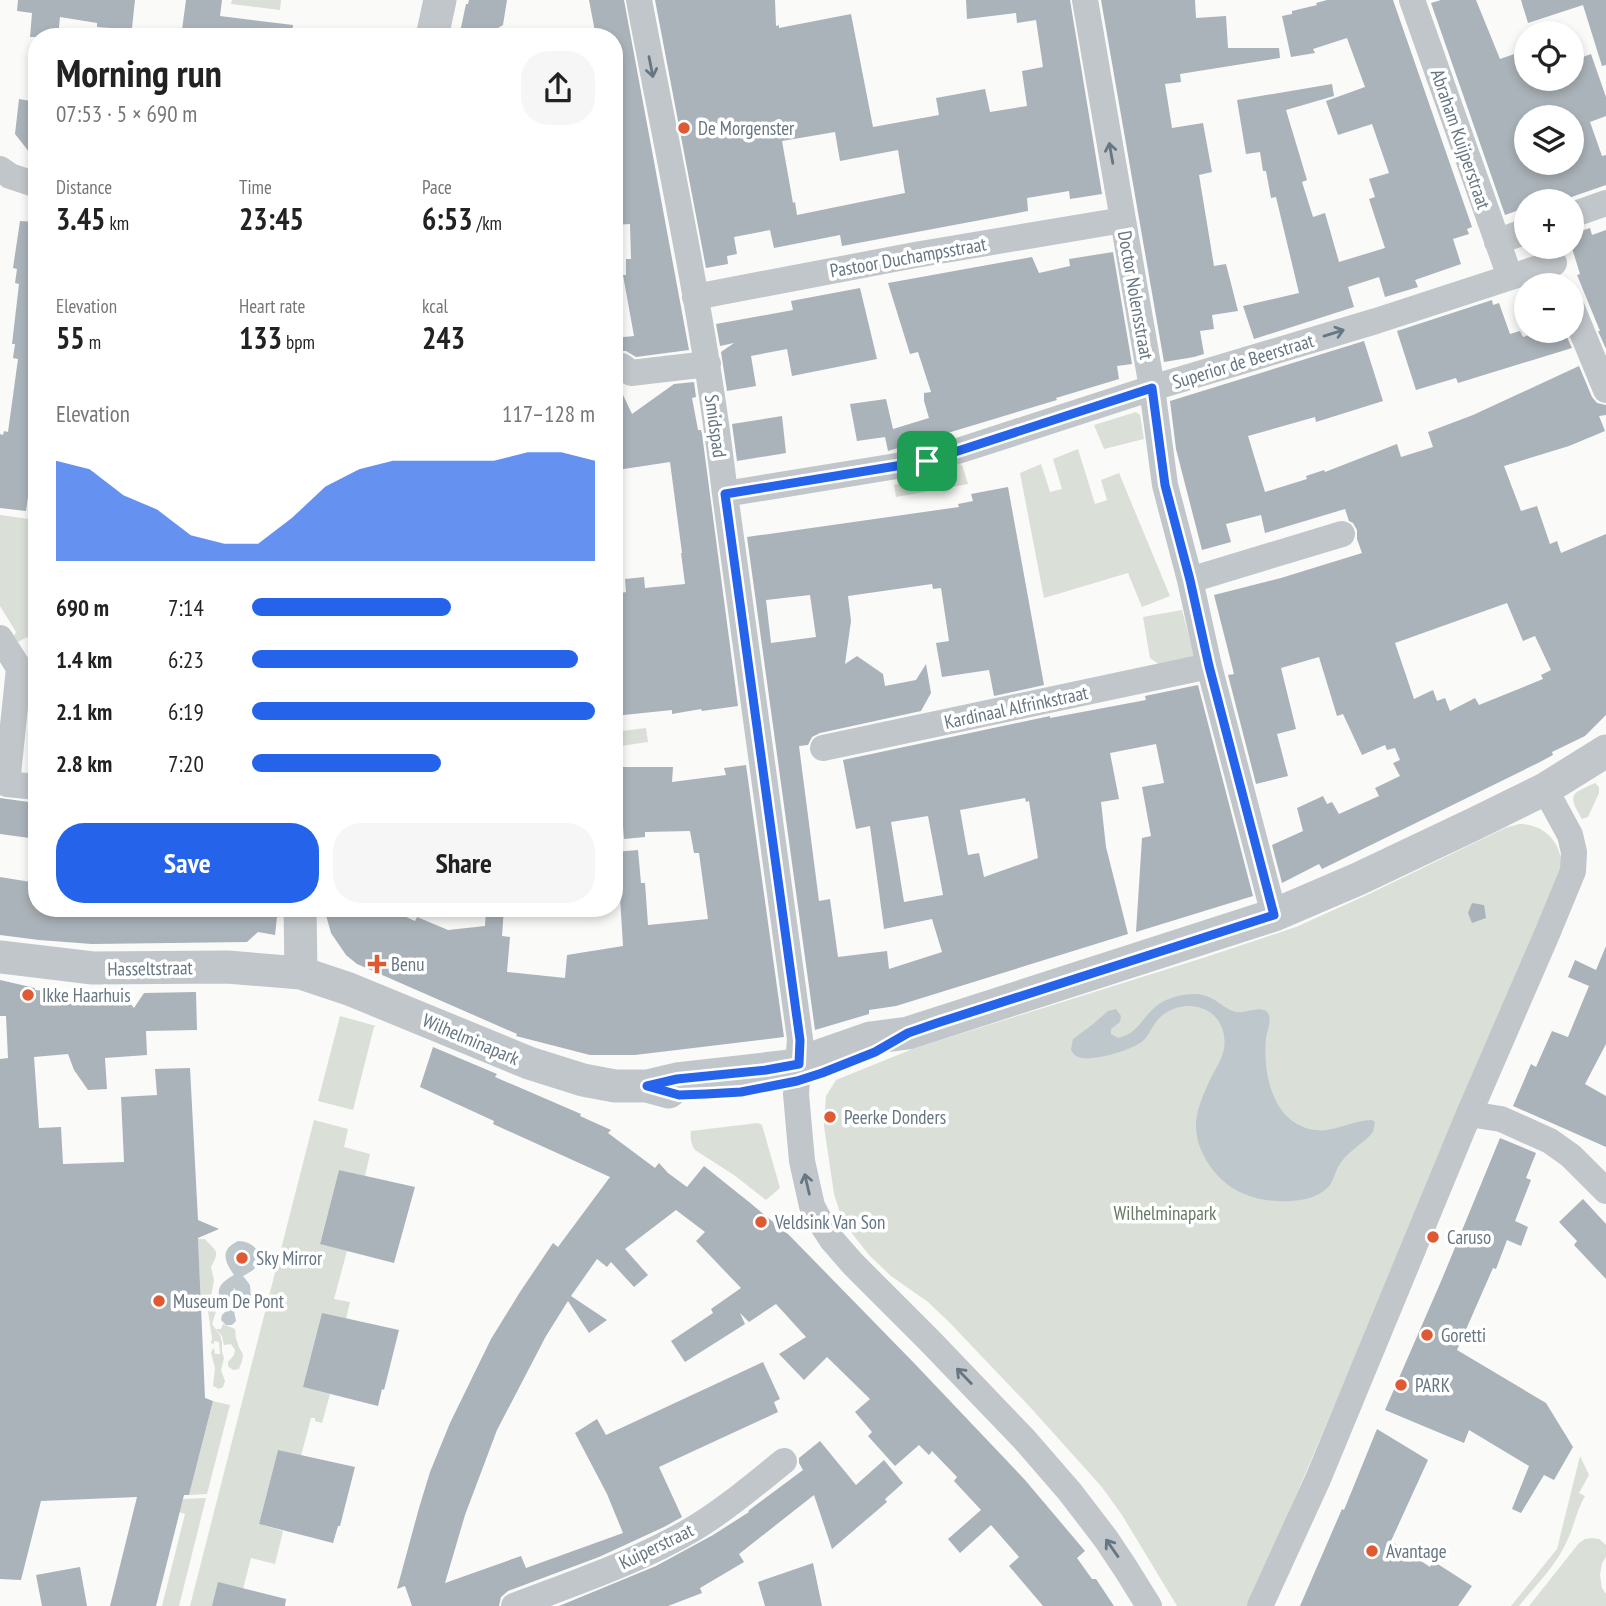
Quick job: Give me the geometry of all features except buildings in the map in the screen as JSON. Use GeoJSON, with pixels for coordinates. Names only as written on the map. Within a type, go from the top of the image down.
{"type":"FeatureCollection","features":[{"type":"Feature","properties":{"kind":"street"},"geometry":{"type":"LineString","coordinates":[[434,28],[440,0]]}},
{"type":"Feature","properties":{"kind":"street","name":"Smidspad"},"geometry":{"type":"LineString","coordinates":[[639,0],[718,429],[800,1040],[798,1072]]}},
{"type":"Feature","properties":{"kind":"street","name":"Doctor Nolensstraat"},"geometry":{"type":"LineString","coordinates":[[1085,0],[1152,388],[1165,485],[1274,915]]}},
{"type":"Feature","properties":{"kind":"street","name":"Abraham Kuijperstraat"},"geometry":{"type":"LineString","coordinates":[[1412,0],[1510,277]]}},
{"type":"Feature","properties":{"kind":"street"},"geometry":{"type":"LineString","coordinates":[[0,169],[28,183]]}},
{"type":"Feature","properties":{"kind":"street"},"geometry":{"type":"LineString","coordinates":[[1584,211],[1606,203]]}},
{"type":"Feature","properties":{"kind":"street","name":"Pastoor Duchampsstraat"},"geometry":{"type":"LineString","coordinates":[[695,297],[1123,220]]}},
{"type":"Feature","properties":{"kind":"street"},"geometry":{"type":"LineString","coordinates":[[1497,242],[1514,236]]}},
{"type":"Feature","properties":{"kind":"street","name":"Superior de Beerstraat"},"geometry":{"type":"LineString","coordinates":[[725,494],[927,461],[1152,388],[1555,265]]}},
{"type":"Feature","properties":{"kind":"street"},"geometry":{"type":"LineString","coordinates":[[1584,338],[1606,390]]}},
{"type":"Feature","properties":{"kind":"street"},"geometry":{"type":"LineString","coordinates":[[623,367],[631,373],[708,364]]}},
{"type":"Feature","properties":{"kind":"street"},"geometry":{"type":"LineString","coordinates":[[1190,580],[1342,534]]}},
{"type":"Feature","properties":{"kind":"street"},"geometry":{"type":"LineString","coordinates":[[0,638],[19,668],[25,723],[8,784],[28,786]]}},
{"type":"Feature","properties":{"kind":"street","name":"Kardinaal Alfrinkstraat"},"geometry":{"type":"LineString","coordinates":[[823,748],[1209,666]]}},
{"type":"Feature","properties":{"kind":"street","name":"Wilhelminapark"},"geometry":{"type":"LineString","coordinates":[[301,973],[349,989],[529,1063],[583,1080],[615,1086],[647,1086],[677,1079],[766,1070],[798,1072],[870,1038],[908,1033],[1274,915],[1358,879],[1545,789],[1606,751]]}},
{"type":"Feature","properties":{"kind":"street"},"geometry":{"type":"LineString","coordinates":[[1260,1606],[1318,1479],[1573,871],[1574,852],[1570,835],[1545,789]]}},
{"type":"Feature","properties":{"kind":"street"},"geometry":{"type":"LineString","coordinates":[[300,917],[301,973]]}},
{"type":"Feature","properties":{"kind":"street","name":"Hasseltstraat"},"geometry":{"type":"LineString","coordinates":[[0,957],[93,968],[228,967],[301,973]]}},
{"type":"Feature","properties":{"kind":"street"},"geometry":{"type":"LineString","coordinates":[[798,1072],[796,1094],[806,1184],[812,1206],[832,1240],[1024,1439],[1070,1492],[1106,1539],[1149,1606]]}},
{"type":"Feature","properties":{"kind":"street"},"geometry":{"type":"LineString","coordinates":[[1469,1114],[1501,1119],[1550,1142],[1571,1156],[1606,1191]]}},
{"type":"Feature","properties":{"kind":"street","name":"Kuiperstraat"},"geometry":{"type":"LineString","coordinates":[[514,1606],[620,1565],[693,1529],[734,1502],[784,1461]]}},
{"type":"Feature","properties":{"kind":"green space"},"geometry":{"type":"Polygon","coordinates":[[[232,0],[281,0],[280,10],[231,4],[232,0]]]}},
{"type":"Feature","properties":{"kind":"green space"},"geometry":{"type":"Polygon","coordinates":[[[1136,412],[1140,415],[1144,439],[1104,449],[1094,425],[1136,412]]]}},
{"type":"Feature","properties":{"kind":"green space"},"geometry":{"type":"Polygon","coordinates":[[[1078,449],[1095,504],[1107,500],[1101,480],[1119,473],[1170,596],[1142,607],[1128,573],[1044,598],[1020,473],[1041,464],[1050,492],[1062,489],[1053,459],[1078,449]]]}},
{"type":"Feature","properties":{"kind":"green space"},"geometry":{"type":"Polygon","coordinates":[[[962,465],[968,484],[896,497],[894,485],[962,465]]]}},
{"type":"Feature","properties":{"kind":"green space"},"geometry":{"type":"Polygon","coordinates":[[[0,515],[28,519],[28,638],[18,642],[14,636],[16,632],[0,606],[0,515]]]}},
{"type":"Feature","properties":{"kind":"green space"},"geometry":{"type":"Polygon","coordinates":[[[1182,610],[1195,659],[1160,665],[1150,658],[1143,617],[1182,610]]]}},
{"type":"Feature","properties":{"kind":"green space"},"geometry":{"type":"Polygon","coordinates":[[[646,728],[648,742],[623,746],[623,731],[646,728]]]}},
{"type":"Feature","properties":{"kind":"green space"},"geometry":{"type":"Polygon","coordinates":[[[1595,783],[1599,787],[1599,793],[1588,817],[1582,819],[1574,804],[1574,796],[1595,783]]]}},
{"type":"Feature","properties":{"kind":"green space","name":"Wilhelminapark"},"geometry":{"type":"Polygon","coordinates":[[[1519,824],[1536,827],[1549,835],[1558,848],[1562,865],[1249,1606],[1177,1606],[1122,1515],[1101,1486],[949,1322],[928,1302],[891,1276],[869,1255],[843,1222],[834,1194],[824,1126],[826,1096],[836,1080],[915,1048],[1296,927],[1505,828],[1519,824]]]}},
{"type":"Feature","properties":{"kind":"green space"},"geometry":{"type":"Polygon","coordinates":[[[340,1016],[376,1026],[353,1110],[318,1101],[340,1016]]]}},
{"type":"Feature","properties":{"kind":"green space"},"geometry":{"type":"Polygon","coordinates":[[[314,1120],[348,1129],[344,1147],[370,1154],[365,1176],[339,1170],[320,1243],[347,1251],[334,1299],[350,1302],[346,1319],[303,1387],[330,1394],[322,1423],[311,1418],[301,1456],[278,1450],[259,1524],[283,1531],[275,1564],[251,1558],[243,1589],[212,1606],[190,1606],[314,1120]]]}},
{"type":"Feature","properties":{"kind":"green space"},"geometry":{"type":"Polygon","coordinates":[[[758,1123],[762,1125],[780,1188],[766,1200],[695,1150],[691,1139],[691,1131],[758,1123]]]}},
{"type":"Feature","properties":{"kind":"green space"},"geometry":{"type":"Polygon","coordinates":[[[198,1239],[205,1239],[216,1252],[211,1267],[214,1280],[211,1297],[217,1308],[212,1324],[222,1342],[224,1358],[221,1370],[225,1381],[219,1389],[213,1386],[215,1368],[211,1353],[214,1348],[215,1354],[220,1354],[219,1342],[211,1343],[208,1311],[201,1307],[198,1239]]]}},
{"type":"Feature","properties":{"kind":"green space"},"geometry":{"type":"Polygon","coordinates":[[[223,1324],[235,1329],[236,1340],[243,1356],[239,1369],[233,1370],[228,1366],[235,1350],[231,1344],[224,1345],[222,1336],[216,1329],[221,1329],[223,1324]]]}},
{"type":"Feature","properties":{"kind":"green space"},"geometry":{"type":"Polygon","coordinates":[[[213,1401],[230,1405],[207,1494],[189,1495],[213,1401]]]}},
{"type":"Feature","properties":{"kind":"green space"},"geometry":{"type":"Polygon","coordinates":[[[1580,1456],[1589,1475],[1579,1493],[1585,1496],[1569,1537],[1538,1584],[1519,1606],[1511,1606],[1557,1549],[1580,1456]]]}},
{"type":"Feature","properties":{"kind":"green space"},"geometry":{"type":"Polygon","coordinates":[[[206,1498],[179,1606],[162,1606],[185,1514],[179,1512],[183,1499],[206,1498]]]}},
{"type":"Feature","properties":{"kind":"green space"},"geometry":{"type":"Polygon","coordinates":[[[1592,1538],[1599,1539],[1606,1545],[1606,1557],[1600,1575],[1606,1594],[1606,1606],[1529,1606],[1579,1543],[1592,1538]]]}},
{"type":"Feature","properties":{"kind":"shaded area"},"geometry":{"type":"Polygon","coordinates":[[[1197,994],[1209,997],[1236,1012],[1260,1009],[1267,1012],[1270,1021],[1265,1051],[1268,1079],[1278,1105],[1296,1124],[1309,1129],[1326,1130],[1364,1121],[1375,1122],[1373,1132],[1345,1157],[1330,1185],[1319,1194],[1290,1201],[1252,1197],[1224,1182],[1205,1158],[1197,1137],[1197,1118],[1203,1097],[1223,1053],[1225,1040],[1222,1027],[1210,1012],[1191,1006],[1171,1010],[1160,1017],[1140,1043],[1110,1055],[1084,1058],[1071,1050],[1073,1039],[1108,1011],[1116,1009],[1121,1016],[1120,1022],[1111,1029],[1111,1034],[1118,1038],[1133,1031],[1151,1011],[1166,1000],[1197,994]]]}},
{"type":"Feature","properties":{"kind":"shaded area"},"geometry":{"type":"Polygon","coordinates":[[[238,1241],[254,1246],[259,1260],[253,1270],[243,1276],[250,1285],[251,1299],[241,1308],[234,1287],[232,1301],[236,1321],[232,1325],[226,1325],[221,1320],[228,1309],[220,1299],[219,1290],[224,1282],[234,1275],[228,1265],[226,1252],[238,1241]]]}},
{"type":"Feature","properties":{"kind":"place","name":"De Morgenster"},"geometry":{"type":"Point","coordinates":[684,128]}},
{"type":"Feature","properties":{"kind":"place","name":"Benu"},"geometry":{"type":"Point","coordinates":[377,964]}},
{"type":"Feature","properties":{"kind":"place","name":"Ikke Haarhuis"},"geometry":{"type":"Point","coordinates":[28,995]}},
{"type":"Feature","properties":{"kind":"place","name":"Peerke Donders"},"geometry":{"type":"Point","coordinates":[830,1117]}},
{"type":"Feature","properties":{"kind":"place","name":"Veldsink Van Son"},"geometry":{"type":"Point","coordinates":[761,1222]}},
{"type":"Feature","properties":{"kind":"place","name":"Caruso"},"geometry":{"type":"Point","coordinates":[1433,1237]}},
{"type":"Feature","properties":{"kind":"place","name":"Sky Mirror"},"geometry":{"type":"Point","coordinates":[242,1258]}},
{"type":"Feature","properties":{"kind":"place","name":"Museum De Pont"},"geometry":{"type":"Point","coordinates":[159,1301]}},
{"type":"Feature","properties":{"kind":"place","name":"Goretti"},"geometry":{"type":"Point","coordinates":[1427,1335]}},
{"type":"Feature","properties":{"kind":"place","name":"PARK"},"geometry":{"type":"Point","coordinates":[1401,1385]}},
{"type":"Feature","properties":{"kind":"place","name":"Avantage"},"geometry":{"type":"Point","coordinates":[1372,1551]}},
{"type":"Feature","properties":{"kind":"route"},"geometry":{"type":"LineString","coordinates":[[1152,388],[1165,485],[1274,915],[908,1033],[875,1052],[810,1077],[741,1092],[706,1094],[679,1095],[647,1086],[677,1079],[799,1064],[800,1040],[725,494],[927,461],[1152,388]]}}]}
